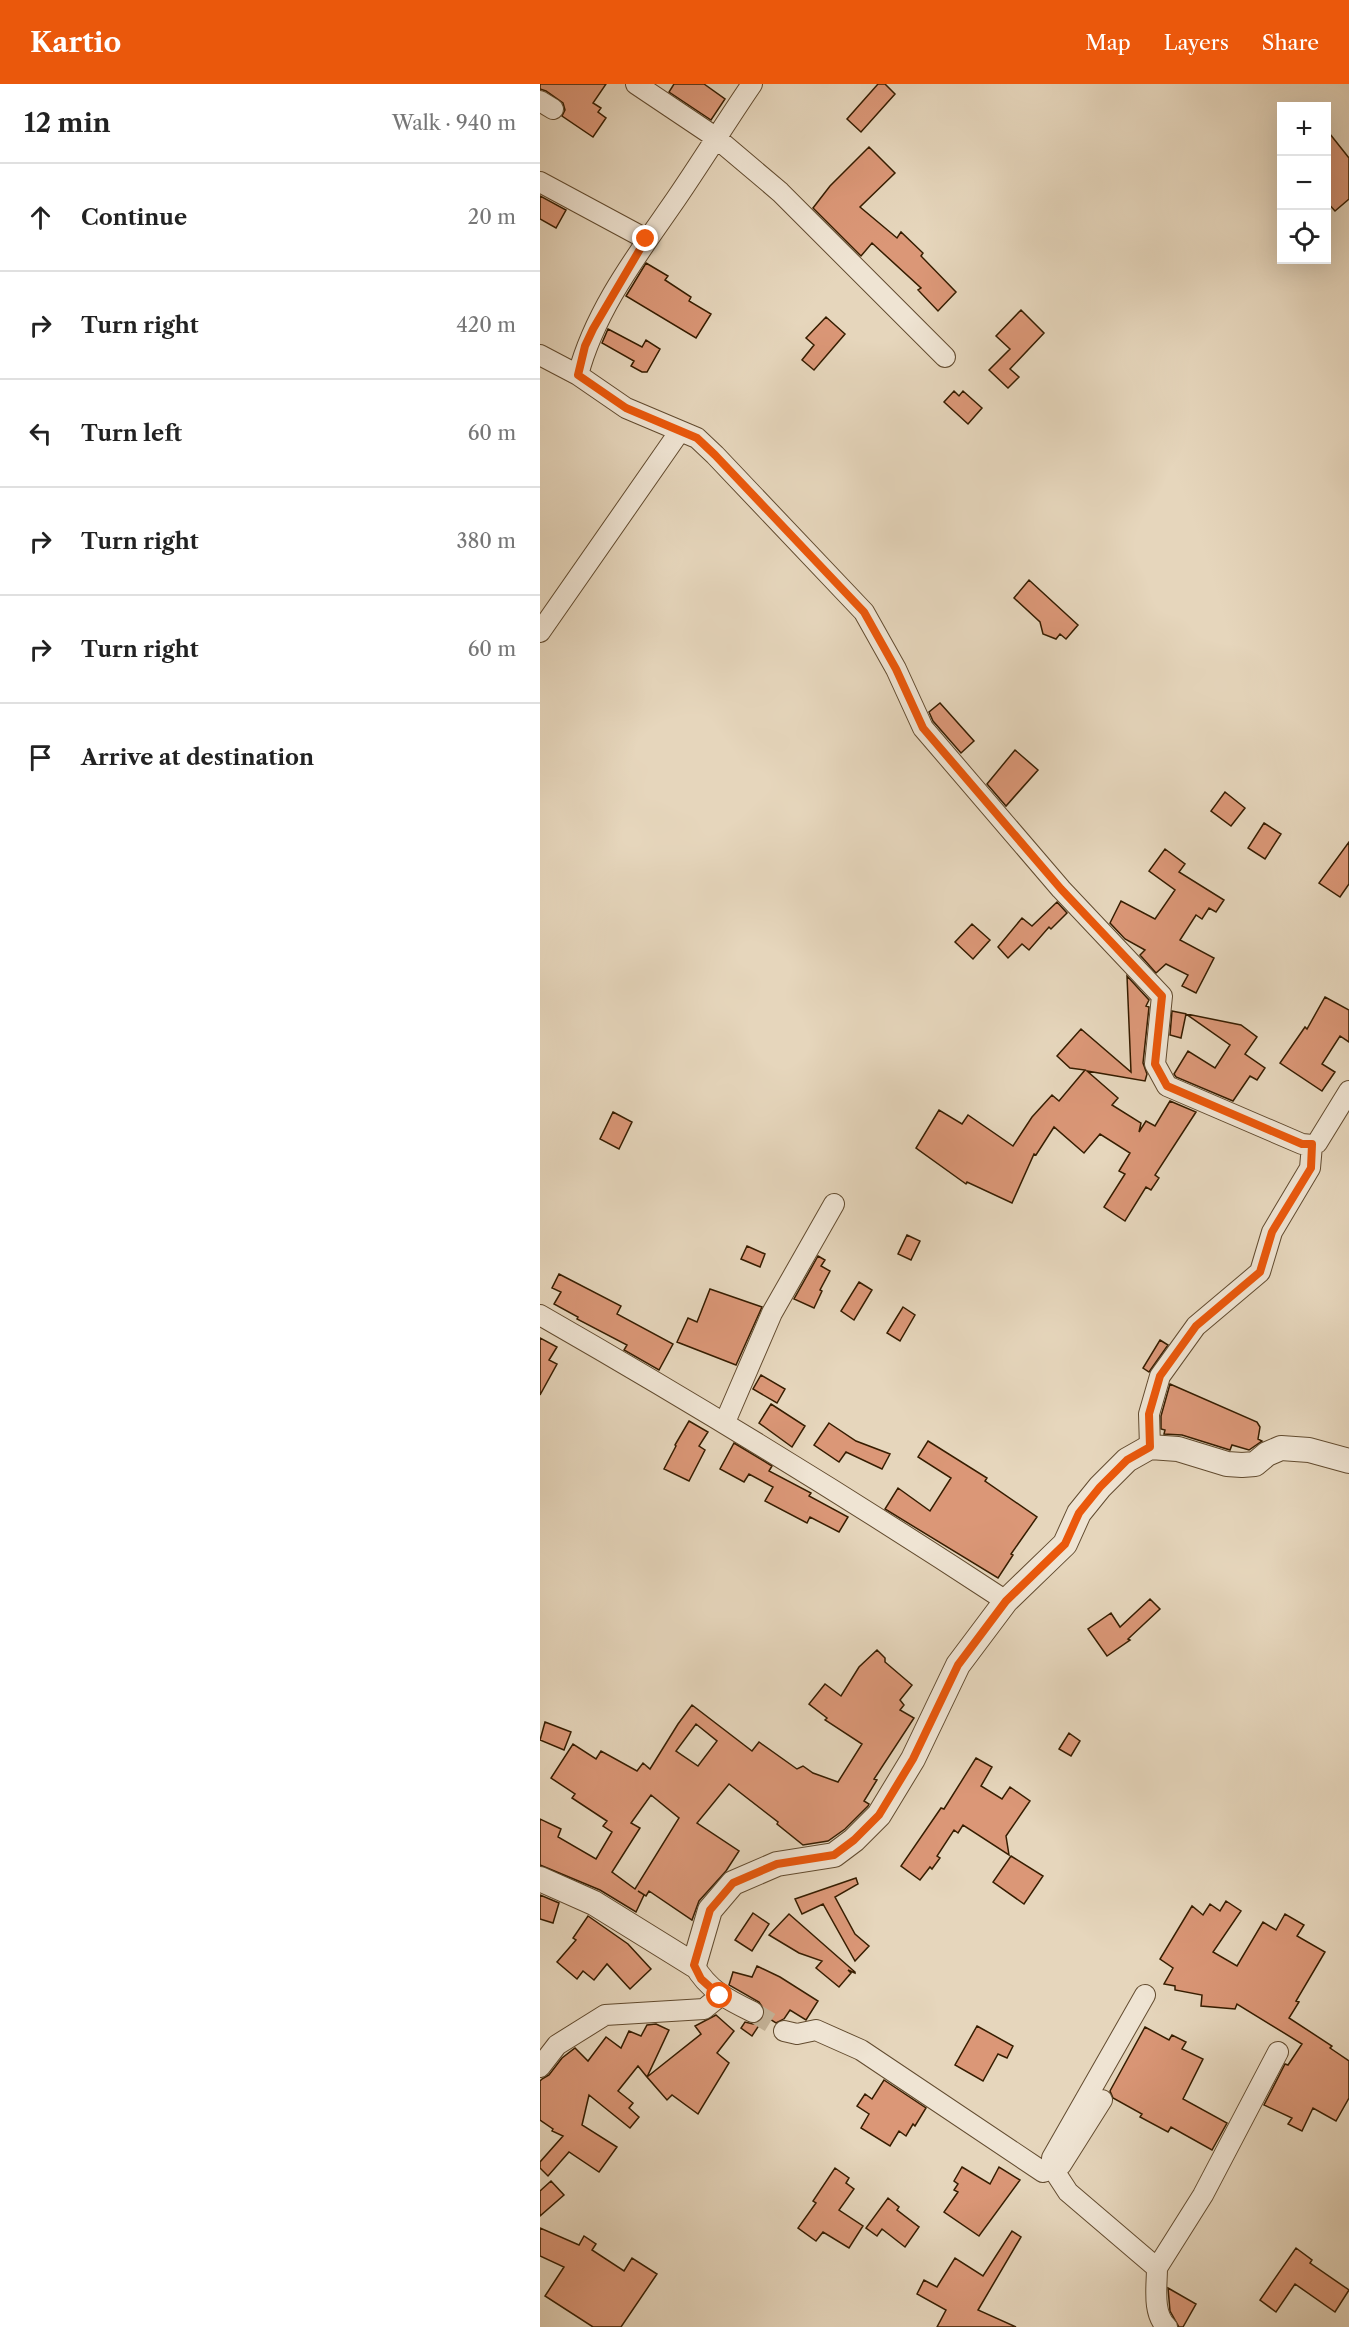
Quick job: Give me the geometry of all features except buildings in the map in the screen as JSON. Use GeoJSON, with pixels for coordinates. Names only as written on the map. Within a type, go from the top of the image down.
{"type":"FeatureCollection","features":[{"type":"Feature","properties":{"kind":"street"},"geometry":{"type":"LineString","coordinates":[[636,84],[715,137],[808,218],[945,357]]}},
{"type":"Feature","properties":{"kind":"street"},"geometry":{"type":"LineString","coordinates":[[578,375],[585,346],[593,329],[646,239],[675,200],[752,84]]}},
{"type":"Feature","properties":{"kind":"street"},"geometry":{"type":"LineString","coordinates":[[540,182],[646,239]]}},
{"type":"Feature","properties":{"kind":"street"},"geometry":{"type":"LineString","coordinates":[[540,355],[578,375],[626,408],[697,438],[864,612],[896,669],[923,728],[1061,889],[1162,996],[1155,1064],[1167,1086],[1302,1144],[1317,1143],[1349,1091]]}},
{"type":"Feature","properties":{"kind":"street"},"geometry":{"type":"LineString","coordinates":[[540,632],[680,431]]}},
{"type":"Feature","properties":{"kind":"street"},"geometry":{"type":"LineString","coordinates":[[1150,1447],[1149,1414],[1160,1376],[1196,1326],[1260,1272],[1272,1232],[1311,1168],[1312,1144]]}},
{"type":"Feature","properties":{"kind":"street"},"geometry":{"type":"LineString","coordinates":[[725,1422],[772,1313],[834,1204]]}},
{"type":"Feature","properties":{"kind":"street"},"geometry":{"type":"LineString","coordinates":[[540,1315],[725,1422],[876,1515],[1006,1601]]}},
{"type":"Feature","properties":{"kind":"street"},"geometry":{"type":"LineString","coordinates":[[694,1965],[710,1910],[733,1883],[777,1864],[834,1855],[854,1840],[879,1815],[913,1759],[958,1665],[1006,1601],[1065,1544],[1079,1513],[1100,1487],[1127,1460],[1150,1447],[1178,1449],[1227,1464],[1255,1464],[1267,1454],[1281,1448],[1309,1450],[1349,1461]]}},
{"type":"Feature","properties":{"kind":"street"},"geometry":{"type":"LineString","coordinates":[[540,1879],[594,1903],[694,1965],[701,1979],[720,1996],[753,2012]]}},
{"type":"Feature","properties":{"kind":"street"},"geometry":{"type":"LineString","coordinates":[[1145,1995],[1052,2158],[1053,2169],[1068,2192],[1157,2268]]}},
{"type":"Feature","properties":{"kind":"street"},"geometry":{"type":"LineString","coordinates":[[540,2067],[557,2045],[605,2015],[704,2009],[720,1996]]}},
{"type":"Feature","properties":{"kind":"street"},"geometry":{"type":"LineString","coordinates":[[784,2031],[798,2034],[816,2030],[861,2050],[1043,2172],[1061,2165],[1102,2100]]}},
{"type":"Feature","properties":{"kind":"street"},"geometry":{"type":"LineString","coordinates":[[1167,2327],[1160,2319],[1157,2309],[1157,2268],[1203,2195],[1278,2052]]}},
{"type":"Feature","properties":{"kind":"tunnel"},"geometry":{"type":"LineString","coordinates":[[753,2012],[784,2031]]}},
{"type":"Feature","properties":{"kind":"route"},"geometry":{"type":"LineString","coordinates":[[646,239],[593,329],[585,346],[578,375],[626,408],[697,438],[864,612],[896,669],[923,728],[1061,889],[1162,996],[1155,1064],[1167,1086],[1229,1115],[1302,1144],[1312,1144],[1311,1168],[1272,1232],[1260,1272],[1196,1326],[1160,1376],[1149,1414],[1150,1447],[1127,1460],[1100,1487],[1079,1513],[1065,1544],[1006,1601],[958,1665],[913,1759],[879,1815],[854,1840],[834,1855],[777,1864],[733,1883],[710,1910],[694,1965],[701,1979],[720,1996]]}}]}
